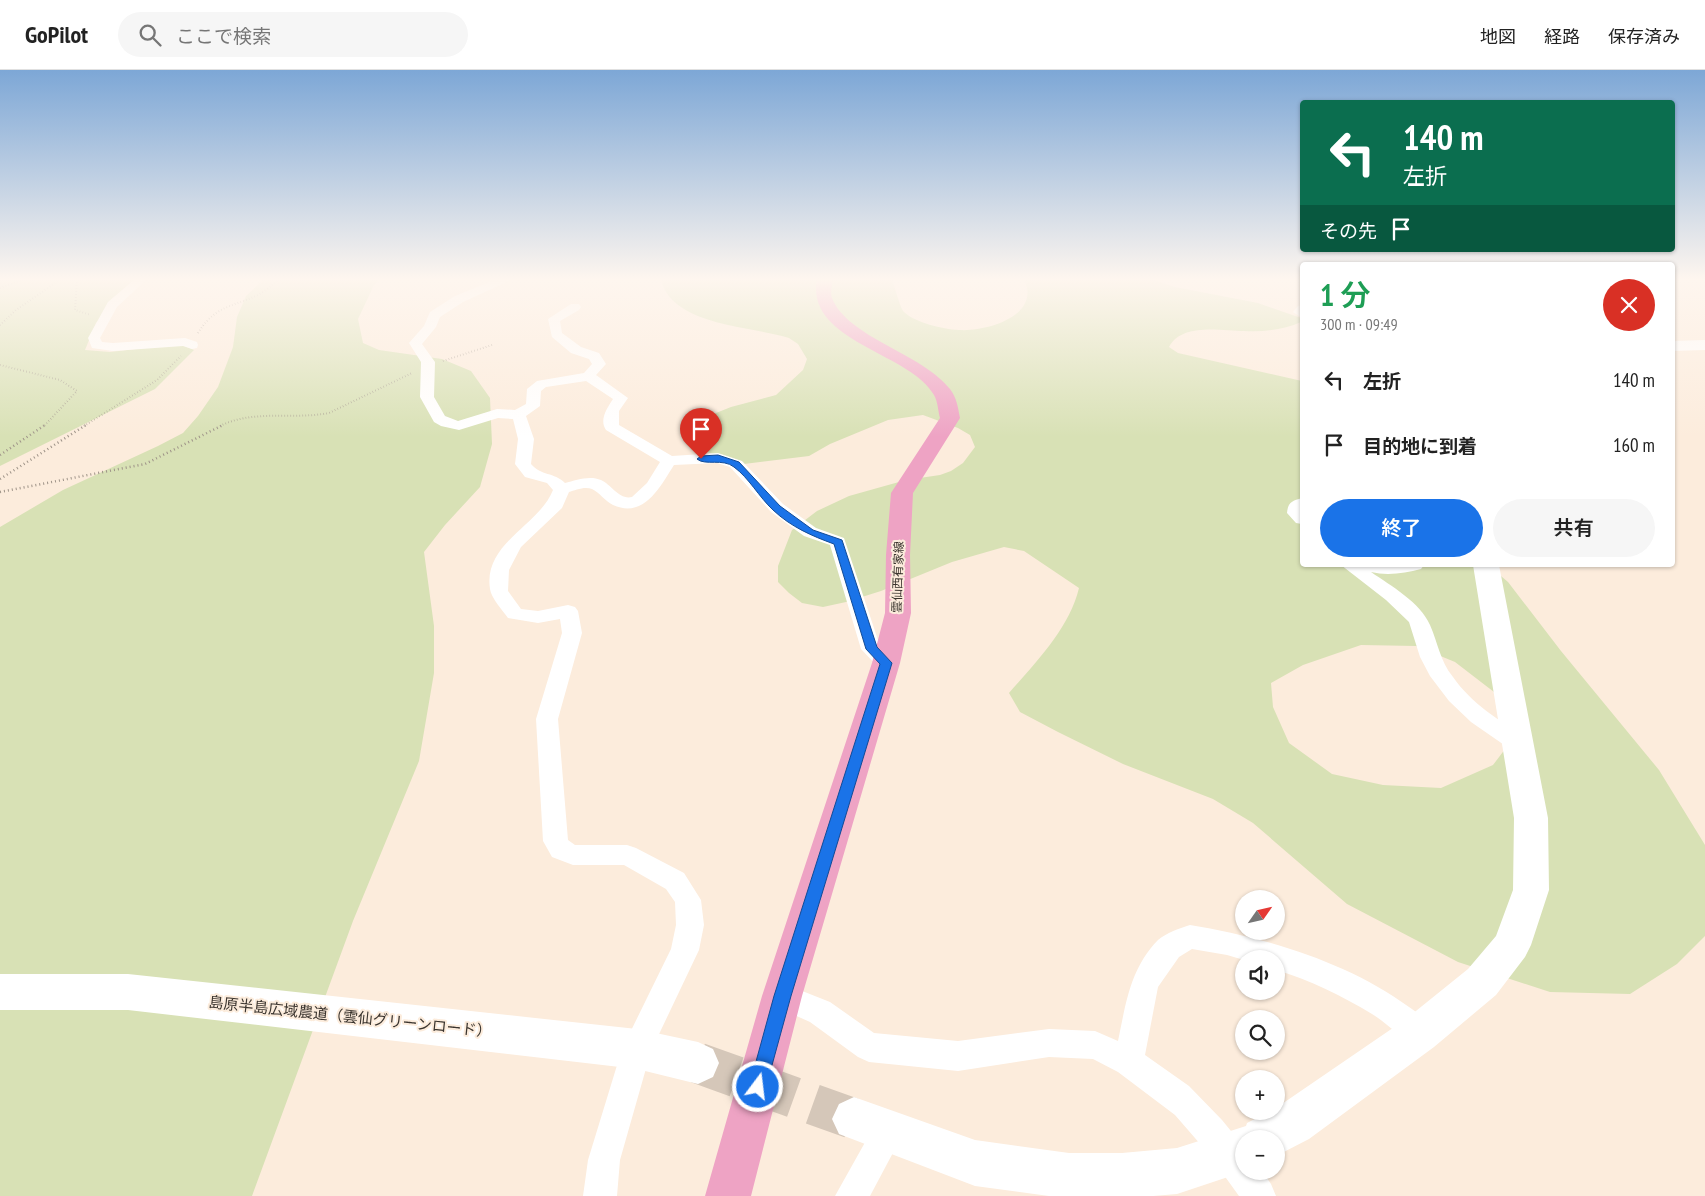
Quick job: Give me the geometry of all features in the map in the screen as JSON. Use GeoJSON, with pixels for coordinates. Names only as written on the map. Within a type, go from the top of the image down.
{"type":"FeatureCollection","features":[{"type":"Feature","properties":{"kind":"main road","name":"雲仙西有家線"},"geometry":{"type":"LineString","coordinates":[[728,1196],[782,996],[886,663],[898,613],[898,555],[902,493],[950,418],[943,393],[926,375],[855,332]]}},
{"type":"Feature","properties":{"kind":"street"},"geometry":{"type":"LineString","coordinates":[[97,332],[94,338],[97,345],[113,347],[185,342],[192,345]]}},
{"type":"Feature","properties":{"kind":"street"},"geometry":{"type":"LineString","coordinates":[[427,332],[415,343],[428,362],[426,397],[439,419],[459,426],[498,413],[518,415],[533,406],[534,389],[542,384],[588,376],[599,364],[594,356],[576,350],[556,334],[556,332]]}},
{"type":"Feature","properties":{"kind":"street"},"geometry":{"type":"LineString","coordinates":[[1675,346],[1705,345]]}},
{"type":"Feature","properties":{"kind":"street"},"geometry":{"type":"LineString","coordinates":[[588,376],[621,398],[612,412],[611,427],[668,461],[718,458],[736,464],[776,508],[810,532],[838,542],[872,649],[886,663]]}},
{"type":"Feature","properties":{"kind":"street"},"geometry":{"type":"LineString","coordinates":[[518,415],[526,428],[527,449],[523,464],[531,474],[553,480],[562,489]]}},
{"type":"Feature","properties":{"kind":"street"},"geometry":{"type":"LineString","coordinates":[[562,489],[584,483],[596,484],[610,498],[622,504],[635,503],[647,493],[668,461]]}},
{"type":"Feature","properties":{"kind":"street"},"geometry":{"type":"LineString","coordinates":[[562,489],[556,504],[512,545],[500,570],[499,591],[515,614],[538,618],[568,611],[572,633],[547,719],[556,841],[561,850],[573,855],[627,855],[675,881],[688,900],[690,925],[685,950],[628,1048],[604,1160],[600,1196]]}},
{"type":"Feature","properties":{"kind":"street"},"geometry":{"type":"LineString","coordinates":[[1300,503],[1296,505],[1296,513],[1300,517]]}},
{"type":"Feature","properties":{"kind":"street"},"geometry":{"type":"LineString","coordinates":[[1353,567],[1382,588],[1417,619],[1431,658],[1449,690],[1481,720],[1518,744]]}},
{"type":"Feature","properties":{"kind":"street"},"geometry":{"type":"LineString","coordinates":[[1375,567],[1383,569],[1400,567]]}},
{"type":"Feature","properties":{"kind":"street"},"geometry":{"type":"LineString","coordinates":[[1279,1130],[1293,1123],[1420,1033],[1482,982],[1512,945],[1531,890],[1531,818],[1486,567]]}},
{"type":"Feature","properties":{"kind":"street"},"geometry":{"type":"LineString","coordinates":[[1129,1061],[1145,983],[1169,948],[1190,937],[1227,944],[1310,968],[1383,1005],[1420,1033]]}},
{"type":"Feature","properties":{"kind":"street","name":"島原半島広域農道（雲仙グリーンロード）"},"geometry":{"type":"LineString","coordinates":[[0,992],[128,992],[628,1048],[698,1063]]}},
{"type":"Feature","properties":{"kind":"street"},"geometry":{"type":"LineString","coordinates":[[782,996],[820,1012],[869,1047],[958,1056],[1049,1043],[1095,1045],[1129,1061],[1166,1088],[1193,1112],[1235,1140]]}},
{"type":"Feature","properties":{"kind":"street"},"geometry":{"type":"LineString","coordinates":[[852,1196],[871,1126],[975,1163],[1069,1176],[1122,1176],[1177,1171],[1235,1151]]}},
{"type":"Feature","properties":{"kind":"street"},"geometry":{"type":"LineString","coordinates":[[1255,1180],[1259,1196]]}},
{"type":"Feature","properties":{"kind":"path"},"geometry":{"type":"LineString","coordinates":[[0,479],[157,380],[192,345],[198,332]]}},
{"type":"Feature","properties":{"kind":"path"},"geometry":{"type":"LineString","coordinates":[[0,492],[145,464],[230,421],[255,416],[314,416],[329,413],[428,366],[478,348],[492,345]]}},
{"type":"Feature","properties":{"kind":"path"},"geometry":{"type":"LineString","coordinates":[[0,365],[60,380],[76,391],[45,425],[0,454]]}},
{"type":"Feature","properties":{"kind":"green space"},"geometry":{"type":"Polygon","coordinates":[[[0,332],[93,332],[85,350],[110,352],[180,344],[194,350],[155,389],[0,466],[0,332]]]}},
{"type":"Feature","properties":{"kind":"green space"},"geometry":{"type":"Polygon","coordinates":[[[235,332],[361,332],[363,343],[379,350],[442,359],[471,371],[490,398],[492,444],[480,487],[445,525],[424,552],[434,626],[434,673],[419,761],[353,921],[252,1196],[0,1196],[0,527],[63,490],[183,433],[198,416],[218,387],[233,347],[235,332]]]}},
{"type":"Feature","properties":{"kind":"green space"},"geometry":{"type":"Polygon","coordinates":[[[761,332],[1191,332],[1175,339],[1169,347],[1178,353],[1300,381],[1300,567],[1490,567],[1508,582],[1561,651],[1659,770],[1705,845],[1705,936],[1677,964],[1630,994],[1550,992],[1458,962],[1347,904],[1253,823],[1213,799],[1123,764],[1020,712],[1009,693],[1060,631],[1068,617],[1079,588],[1024,551],[1004,547],[952,562],[881,591],[846,602],[823,607],[802,603],[778,582],[778,566],[792,530],[817,511],[849,496],[906,480],[940,475],[951,471],[963,463],[975,447],[970,435],[958,428],[923,415],[888,420],[830,444],[809,456],[744,464],[707,452],[693,433],[694,426],[706,417],[731,407],[776,395],[803,370],[807,359],[798,344],[789,338],[761,332]],[[1361,645],[1303,665],[1271,683],[1273,707],[1289,743],[1332,774],[1383,785],[1441,788],[1493,765],[1518,732],[1494,692],[1455,662],[1416,646],[1361,645]]]}},
{"type":"Feature","properties":{"kind":"tunnel"},"geometry":{"type":"LineString","coordinates":[[698,1063],[854,1119]]}},
{"type":"Feature","properties":{"kind":"route"},"geometry":{"type":"LineString","coordinates":[[701,459],[718,458],[736,464],[776,508],[810,532],[838,542],[872,649],[886,663],[782,996],[758,1087]]}}]}
